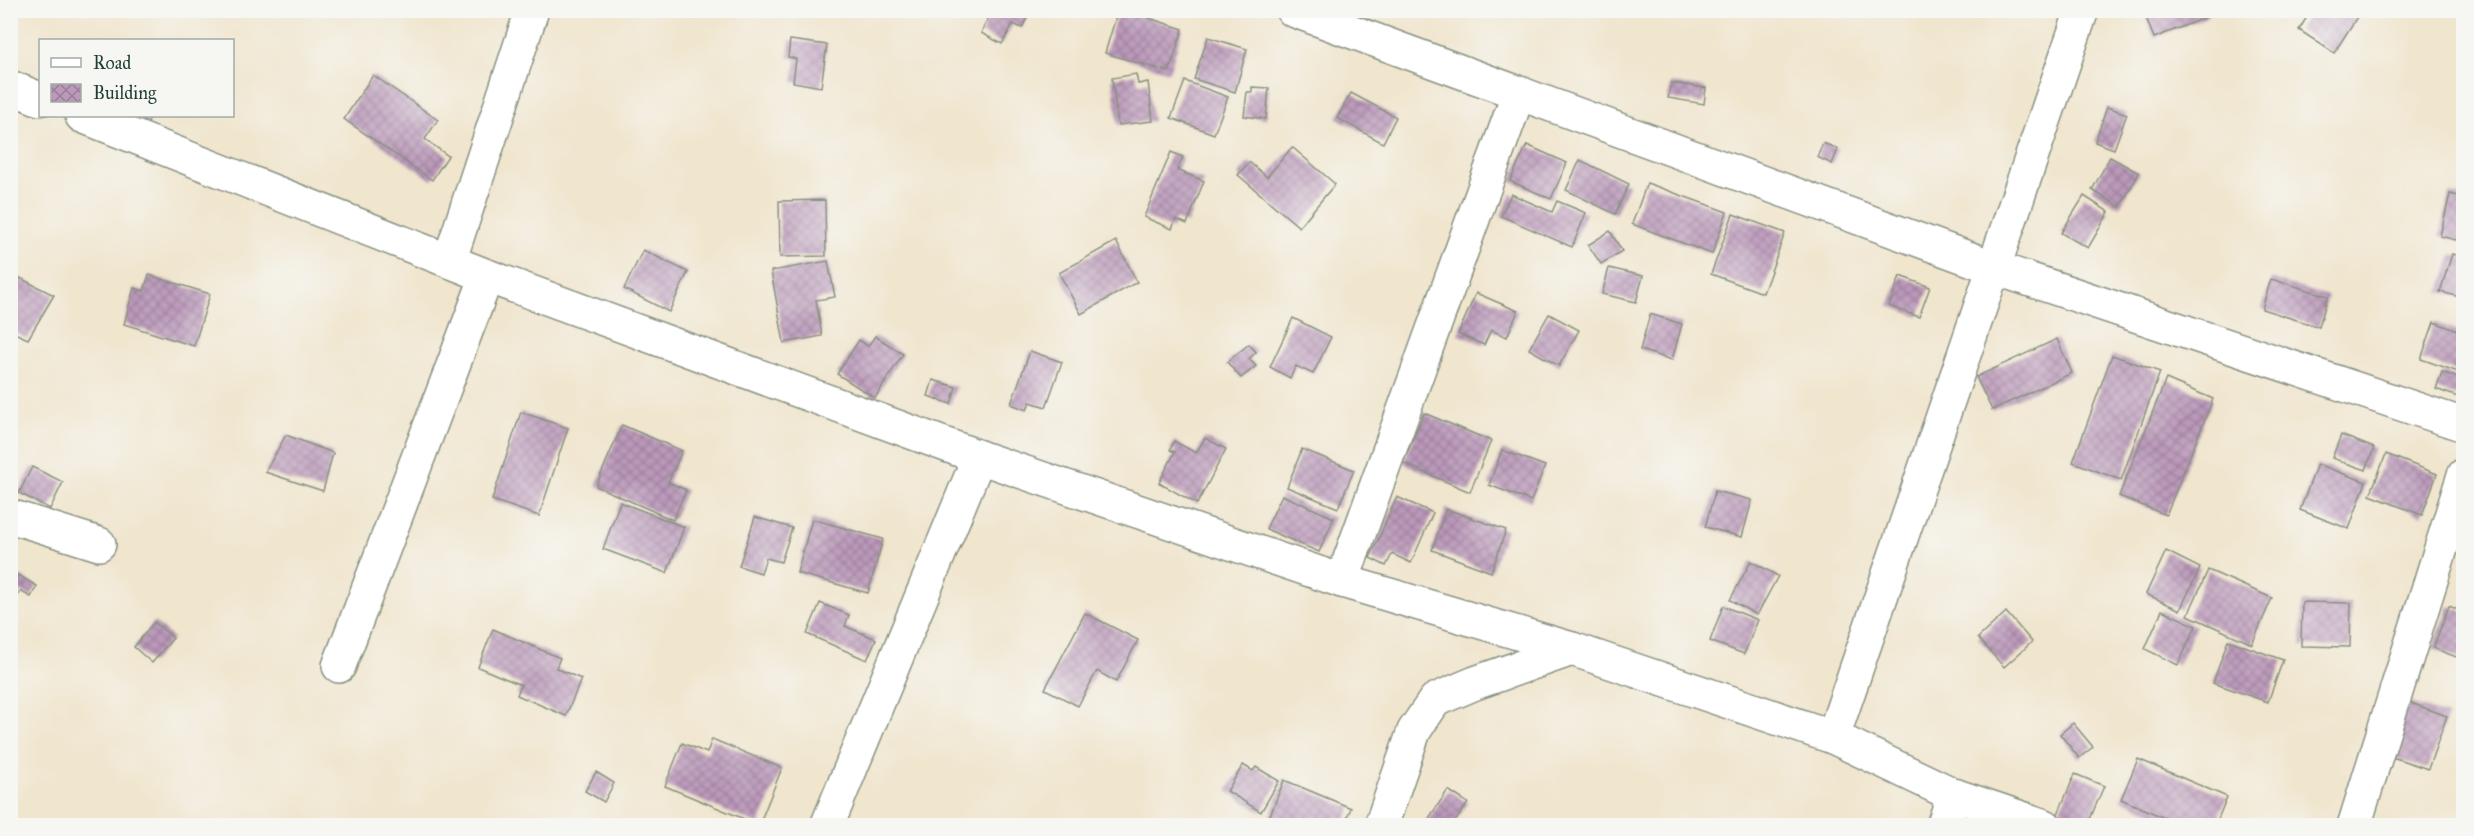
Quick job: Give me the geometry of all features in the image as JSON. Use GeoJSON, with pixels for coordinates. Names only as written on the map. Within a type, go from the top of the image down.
{"type":"FeatureCollection","features":[{"type":"Feature","properties":{"kind":"street"},"geometry":{"type":"LineString","coordinates":[[450,260],[532,10]]}},
{"type":"Feature","properties":{"kind":"street"},"geometry":{"type":"LineString","coordinates":[[1293,10],[1995,268],[2463,425]]}},
{"type":"Feature","properties":{"kind":"street"},"geometry":{"type":"LineString","coordinates":[[1833,737],[2082,10]]}},
{"type":"Feature","properties":{"kind":"street"},"geometry":{"type":"LineString","coordinates":[[10,87],[39,99]]}},
{"type":"Feature","properties":{"kind":"street"},"geometry":{"type":"LineString","coordinates":[[1342,581],[1519,92]]}},
{"type":"Feature","properties":{"kind":"street"},"geometry":{"type":"LineString","coordinates":[[85,117],[487,276],[979,457],[1342,581],[1572,649],[1833,737],[1954,795],[2045,825]]}},
{"type":"Feature","properties":{"kind":"street"},"geometry":{"type":"LineString","coordinates":[[339,666],[487,276]]}},
{"type":"Feature","properties":{"kind":"street"},"geometry":{"type":"LineString","coordinates":[[827,825],[979,457]]}},
{"type":"Feature","properties":{"kind":"street"},"geometry":{"type":"LineString","coordinates":[[2354,825],[2463,475]]}},
{"type":"Feature","properties":{"kind":"street"},"geometry":{"type":"LineString","coordinates":[[10,516],[99,544]]}},
{"type":"Feature","properties":{"kind":"street"},"geometry":{"type":"LineString","coordinates":[[1381,825],[1414,731],[1435,700],[1572,649]]}},
{"type":"Feature","properties":{"kind":"street"},"geometry":{"type":"LineString","coordinates":[[1943,825],[1954,795]]}},
{"type":"Feature","properties":{"kind":"building"},"geometry":{"type":"Polygon","coordinates":[[[986,10],[1031,10],[1022,28],[1013,24],[1002,44],[981,33],[991,13],[986,10]]]}},
{"type":"Feature","properties":{"kind":"building"},"geometry":{"type":"Polygon","coordinates":[[[1118,10],[1183,29],[1169,72],[1105,53],[1118,10]]]}},
{"type":"Feature","properties":{"kind":"building"},"geometry":{"type":"Polygon","coordinates":[[[2143,10],[2207,10],[2209,16],[2154,38],[2143,10]]]}},
{"type":"Feature","properties":{"kind":"building"},"geometry":{"type":"Polygon","coordinates":[[[2311,10],[2347,10],[2357,17],[2334,53],[2299,30],[2311,10]]]}},
{"type":"Feature","properties":{"kind":"building"},"geometry":{"type":"Polygon","coordinates":[[[1208,37],[1247,49],[1235,92],[1194,79],[1208,37]]]}},
{"type":"Feature","properties":{"kind":"building"},"geometry":{"type":"Polygon","coordinates":[[[790,40],[827,45],[821,87],[793,82],[796,59],[788,57],[790,40]]]}},
{"type":"Feature","properties":{"kind":"building"},"geometry":{"type":"Polygon","coordinates":[[[1136,74],[1138,84],[1148,82],[1153,121],[1118,125],[1112,78],[1136,74]]]}},
{"type":"Feature","properties":{"kind":"building"},"geometry":{"type":"Polygon","coordinates":[[[373,75],[438,120],[425,139],[448,156],[432,180],[344,119],[373,75]]]}},
{"type":"Feature","properties":{"kind":"building"},"geometry":{"type":"Polygon","coordinates":[[[1185,81],[1228,97],[1214,134],[1171,118],[1185,81]]]}},
{"type":"Feature","properties":{"kind":"building"},"geometry":{"type":"Polygon","coordinates":[[[1671,83],[1706,88],[1704,104],[1668,98],[1671,83]]]}},
{"type":"Feature","properties":{"kind":"building"},"geometry":{"type":"Polygon","coordinates":[[[1252,87],[1269,88],[1266,119],[1244,116],[1247,92],[1252,92],[1252,87]]]}},
{"type":"Feature","properties":{"kind":"building"},"geometry":{"type":"Polygon","coordinates":[[[1351,93],[1396,117],[1383,143],[1337,118],[1351,93]]]}},
{"type":"Feature","properties":{"kind":"building"},"geometry":{"type":"Polygon","coordinates":[[[2107,107],[2127,114],[2114,149],[2095,142],[2107,107]]]}},
{"type":"Feature","properties":{"kind":"building"},"geometry":{"type":"Polygon","coordinates":[[[118,117],[151,117],[142,135],[118,117]]]}},
{"type":"Feature","properties":{"kind":"building"},"geometry":{"type":"Polygon","coordinates":[[[1823,143],[1838,149],[1832,164],[1817,157],[1823,143]]]}},
{"type":"Feature","properties":{"kind":"building"},"geometry":{"type":"Polygon","coordinates":[[[1527,145],[1567,163],[1551,199],[1510,181],[1527,145]]]}},
{"type":"Feature","properties":{"kind":"building"},"geometry":{"type":"Polygon","coordinates":[[[1292,147],[1335,184],[1299,227],[1238,175],[1249,162],[1267,177],[1292,147]]]}},
{"type":"Feature","properties":{"kind":"building"},"geometry":{"type":"Polygon","coordinates":[[[1171,152],[1183,157],[1177,170],[1204,181],[1187,224],[1176,219],[1172,229],[1144,217],[1171,152]]]}},
{"type":"Feature","properties":{"kind":"building"},"geometry":{"type":"Polygon","coordinates":[[[2110,157],[2139,173],[2120,207],[2092,190],[2110,157]]]}},
{"type":"Feature","properties":{"kind":"building"},"geometry":{"type":"Polygon","coordinates":[[[1580,160],[1629,184],[1615,214],[1566,190],[1580,160]]]}},
{"type":"Feature","properties":{"kind":"building"},"geometry":{"type":"Polygon","coordinates":[[[1647,183],[1727,212],[1712,254],[1632,224],[1647,183]]]}},
{"type":"Feature","properties":{"kind":"building"},"geometry":{"type":"Polygon","coordinates":[[[1511,194],[1552,212],[1557,201],[1586,213],[1572,247],[1501,216],[1511,194]]]}},
{"type":"Feature","properties":{"kind":"building"},"geometry":{"type":"Polygon","coordinates":[[[2450,194],[2464,197],[2464,242],[2440,236],[2450,194]]]}},
{"type":"Feature","properties":{"kind":"building"},"geometry":{"type":"Polygon","coordinates":[[[2084,196],[2109,212],[2088,248],[2061,233],[2084,196]]]}},
{"type":"Feature","properties":{"kind":"building"},"geometry":{"type":"Polygon","coordinates":[[[825,200],[826,256],[780,257],[779,201],[825,200]]]}},
{"type":"Feature","properties":{"kind":"building"},"geometry":{"type":"Polygon","coordinates":[[[1733,214],[1785,233],[1763,293],[1711,274],[1733,214]]]}},
{"type":"Feature","properties":{"kind":"building"},"geometry":{"type":"Polygon","coordinates":[[[1610,231],[1622,251],[1601,264],[1588,245],[1610,231]]]}},
{"type":"Feature","properties":{"kind":"building"},"geometry":{"type":"Polygon","coordinates":[[[1116,241],[1137,282],[1081,314],[1059,273],[1116,241]]]}},
{"type":"Feature","properties":{"kind":"building"},"geometry":{"type":"Polygon","coordinates":[[[643,250],[688,272],[669,312],[624,289],[643,250]]]}},
{"type":"Feature","properties":{"kind":"building"},"geometry":{"type":"Polygon","coordinates":[[[2452,254],[2464,257],[2464,298],[2440,292],[2452,254]]]}},
{"type":"Feature","properties":{"kind":"building"},"geometry":{"type":"Polygon","coordinates":[[[828,261],[835,297],[816,300],[822,336],[784,343],[771,271],[828,261]]]}},
{"type":"Feature","properties":{"kind":"building"},"geometry":{"type":"Polygon","coordinates":[[[1609,268],[1643,276],[1636,302],[1602,294],[1609,268]]]}},
{"type":"Feature","properties":{"kind":"building"},"geometry":{"type":"Polygon","coordinates":[[[149,275],[210,294],[194,346],[124,324],[134,288],[144,291],[149,275]]]}},
{"type":"Feature","properties":{"kind":"building"},"geometry":{"type":"Polygon","coordinates":[[[16,276],[54,295],[28,339],[10,331],[10,286],[16,276]]]}},
{"type":"Feature","properties":{"kind":"building"},"geometry":{"type":"Polygon","coordinates":[[[1900,276],[1930,287],[1919,317],[1889,306],[1900,276]]]}},
{"type":"Feature","properties":{"kind":"building"},"geometry":{"type":"Polygon","coordinates":[[[2271,279],[2328,296],[2319,327],[2262,309],[2271,279]]]}},
{"type":"Feature","properties":{"kind":"building"},"geometry":{"type":"Polygon","coordinates":[[[1476,293],[1518,311],[1507,337],[1491,330],[1484,345],[1458,334],[1476,293]]]}},
{"type":"Feature","properties":{"kind":"building"},"geometry":{"type":"Polygon","coordinates":[[[1549,314],[1579,330],[1559,366],[1529,349],[1549,314]]]}},
{"type":"Feature","properties":{"kind":"building"},"geometry":{"type":"Polygon","coordinates":[[[1650,314],[1682,324],[1672,360],[1640,350],[1650,314]]]}},
{"type":"Feature","properties":{"kind":"building"},"geometry":{"type":"Polygon","coordinates":[[[1293,318],[1331,337],[1313,374],[1296,366],[1290,378],[1270,367],[1293,318]]]}},
{"type":"Feature","properties":{"kind":"building"},"geometry":{"type":"Polygon","coordinates":[[[2434,322],[2464,333],[2464,374],[2421,359],[2434,322]]]}},
{"type":"Feature","properties":{"kind":"building"},"geometry":{"type":"Polygon","coordinates":[[[875,336],[903,354],[875,398],[837,374],[859,340],[868,346],[875,336]]]}},
{"type":"Feature","properties":{"kind":"building"},"geometry":{"type":"Polygon","coordinates":[[[2057,339],[2072,373],[1992,410],[1976,377],[2057,339]]]}},
{"type":"Feature","properties":{"kind":"building"},"geometry":{"type":"Polygon","coordinates":[[[1249,344],[1256,352],[1249,359],[1256,366],[1241,378],[1227,362],[1249,344]]]}},
{"type":"Feature","properties":{"kind":"building"},"geometry":{"type":"Polygon","coordinates":[[[1030,351],[1062,362],[1046,407],[1030,402],[1027,410],[1011,404],[1030,351]]]}},
{"type":"Feature","properties":{"kind":"building"},"geometry":{"type":"Polygon","coordinates":[[[2112,355],[2160,372],[2121,480],[2073,462],[2112,355]]]}},
{"type":"Feature","properties":{"kind":"building"},"geometry":{"type":"Polygon","coordinates":[[[2442,372],[2464,380],[2463,399],[2436,389],[2442,372]]]}},
{"type":"Feature","properties":{"kind":"building"},"geometry":{"type":"Polygon","coordinates":[[[2166,379],[2213,399],[2166,515],[2119,496],[2166,379]]]}},
{"type":"Feature","properties":{"kind":"building"},"geometry":{"type":"Polygon","coordinates":[[[933,380],[956,387],[951,404],[928,396],[933,380]]]}},
{"type":"Feature","properties":{"kind":"building"},"geometry":{"type":"Polygon","coordinates":[[[521,412],[568,428],[539,516],[492,500],[521,412]]]}},
{"type":"Feature","properties":{"kind":"building"},"geometry":{"type":"Polygon","coordinates":[[[1424,413],[1491,441],[1470,492],[1403,463],[1424,413]]]}},
{"type":"Feature","properties":{"kind":"building"},"geometry":{"type":"Polygon","coordinates":[[[622,425],[682,451],[668,482],[686,490],[673,520],[596,486],[622,425]]]}},
{"type":"Feature","properties":{"kind":"building"},"geometry":{"type":"Polygon","coordinates":[[[286,435],[333,453],[323,491],[265,472],[286,435]]]}},
{"type":"Feature","properties":{"kind":"building"},"geometry":{"type":"Polygon","coordinates":[[[2341,435],[2374,448],[2366,470],[2332,458],[2341,435]]]}},
{"type":"Feature","properties":{"kind":"building"},"geometry":{"type":"Polygon","coordinates":[[[1205,438],[1226,449],[1197,504],[1159,483],[1175,452],[1170,450],[1174,441],[1196,453],[1205,438]]]}},
{"type":"Feature","properties":{"kind":"building"},"geometry":{"type":"Polygon","coordinates":[[[1302,449],[1354,470],[1338,508],[1287,487],[1302,449]]]}},
{"type":"Feature","properties":{"kind":"building"},"geometry":{"type":"Polygon","coordinates":[[[1502,450],[1545,466],[1531,501],[1489,485],[1502,450]]]}},
{"type":"Feature","properties":{"kind":"building"},"geometry":{"type":"Polygon","coordinates":[[[2386,454],[2437,474],[2422,515],[2370,495],[2386,454]]]}},
{"type":"Feature","properties":{"kind":"building"},"geometry":{"type":"Polygon","coordinates":[[[2317,464],[2366,482],[2349,529],[2300,510],[2317,464]]]}},
{"type":"Feature","properties":{"kind":"building"},"geometry":{"type":"Polygon","coordinates":[[[32,467],[63,482],[50,509],[19,493],[32,467]]]}},
{"type":"Feature","properties":{"kind":"building"},"geometry":{"type":"Polygon","coordinates":[[[1715,491],[1752,500],[1742,537],[1705,527],[1715,491]]]}},
{"type":"Feature","properties":{"kind":"building"},"geometry":{"type":"Polygon","coordinates":[[[1282,495],[1334,518],[1319,552],[1266,529],[1282,495]]]}},
{"type":"Feature","properties":{"kind":"building"},"geometry":{"type":"Polygon","coordinates":[[[1397,497],[1433,513],[1411,563],[1392,554],[1386,566],[1370,558],[1397,497]]]}},
{"type":"Feature","properties":{"kind":"building"},"geometry":{"type":"Polygon","coordinates":[[[620,502],[684,527],[667,573],[603,549],[620,502]]]}},
{"type":"Feature","properties":{"kind":"building"},"geometry":{"type":"Polygon","coordinates":[[[1446,509],[1506,530],[1491,572],[1432,550],[1446,509]]]}},
{"type":"Feature","properties":{"kind":"building"},"geometry":{"type":"Polygon","coordinates":[[[755,517],[792,528],[781,562],[766,558],[761,573],[739,566],[755,517]]]}},
{"type":"Feature","properties":{"kind":"building"},"geometry":{"type":"Polygon","coordinates":[[[812,519],[883,539],[868,593],[797,573],[812,519]]]}},
{"type":"Feature","properties":{"kind":"building"},"geometry":{"type":"Polygon","coordinates":[[[2166,551],[2200,568],[2180,610],[2146,594],[2166,551]]]}},
{"type":"Feature","properties":{"kind":"building"},"geometry":{"type":"Polygon","coordinates":[[[1751,561],[1778,576],[1757,615],[1730,600],[1751,561]]]}},
{"type":"Feature","properties":{"kind":"building"},"geometry":{"type":"Polygon","coordinates":[[[2208,570],[2272,598],[2252,644],[2188,615],[2208,570]]]}},
{"type":"Feature","properties":{"kind":"building"},"geometry":{"type":"Polygon","coordinates":[[[18,575],[37,586],[31,597],[20,591],[10,609],[10,589],[18,575]]]}},
{"type":"Feature","properties":{"kind":"building"},"geometry":{"type":"Polygon","coordinates":[[[2302,602],[2351,603],[2350,647],[2301,646],[2302,602]]]}},
{"type":"Feature","properties":{"kind":"building"},"geometry":{"type":"Polygon","coordinates":[[[820,603],[849,615],[845,626],[876,639],[867,660],[807,634],[820,603]]]}},
{"type":"Feature","properties":{"kind":"building"},"geometry":{"type":"Polygon","coordinates":[[[1723,606],[1758,620],[1744,654],[1710,641],[1723,606]]]}},
{"type":"Feature","properties":{"kind":"building"},"geometry":{"type":"Polygon","coordinates":[[[2449,606],[2464,612],[2464,660],[2433,648],[2449,606]]]}},
{"type":"Feature","properties":{"kind":"building"},"geometry":{"type":"Polygon","coordinates":[[[2162,610],[2196,626],[2178,665],[2145,649],[2162,610]]]}},
{"type":"Feature","properties":{"kind":"building"},"geometry":{"type":"Polygon","coordinates":[[[2006,612],[2032,642],[2004,667],[1978,638],[2006,612]]]}},
{"type":"Feature","properties":{"kind":"building"},"geometry":{"type":"Polygon","coordinates":[[[1085,613],[1138,640],[1116,682],[1097,671],[1078,706],[1045,689],[1085,613]]]}},
{"type":"Feature","properties":{"kind":"building"},"geometry":{"type":"Polygon","coordinates":[[[154,622],[173,638],[152,663],[134,647],[154,622]]]}},
{"type":"Feature","properties":{"kind":"building"},"geometry":{"type":"Polygon","coordinates":[[[493,629],[560,658],[556,668],[581,679],[566,716],[517,695],[521,685],[478,667],[493,629]]]}},
{"type":"Feature","properties":{"kind":"building"},"geometry":{"type":"Polygon","coordinates":[[[2228,640],[2283,660],[2268,702],[2213,683],[2228,640]]]}},
{"type":"Feature","properties":{"kind":"building"},"geometry":{"type":"Polygon","coordinates":[[[2408,702],[2447,716],[2428,769],[2389,756],[2408,702]]]}},
{"type":"Feature","properties":{"kind":"building"},"geometry":{"type":"Polygon","coordinates":[[[2073,723],[2093,747],[2079,758],[2060,734],[2073,723]]]}},
{"type":"Feature","properties":{"kind":"building"},"geometry":{"type":"Polygon","coordinates":[[[712,739],[782,768],[759,825],[665,786],[682,743],[707,753],[712,739]]]}},
{"type":"Feature","properties":{"kind":"building"},"geometry":{"type":"Polygon","coordinates":[[[2138,759],[2227,797],[2215,826],[2183,826],[2121,799],[2138,759]]]}},
{"type":"Feature","properties":{"kind":"building"},"geometry":{"type":"Polygon","coordinates":[[[1243,765],[1253,771],[1256,767],[1279,781],[1261,812],[1227,791],[1243,765]]]}},
{"type":"Feature","properties":{"kind":"building"},"geometry":{"type":"Polygon","coordinates":[[[596,772],[614,783],[604,802],[585,791],[596,772]]]}},
{"type":"Feature","properties":{"kind":"building"},"geometry":{"type":"Polygon","coordinates":[[[2075,774],[2104,786],[2087,826],[2079,826],[2057,816],[2075,774]]]}},
{"type":"Feature","properties":{"kind":"building"},"geometry":{"type":"Polygon","coordinates":[[[1284,780],[1351,808],[1343,826],[1266,826],[1284,780]]]}},
{"type":"Feature","properties":{"kind":"building"},"geometry":{"type":"Polygon","coordinates":[[[1448,790],[1468,803],[1452,826],[1433,826],[1427,821],[1448,790]]]}}]}
